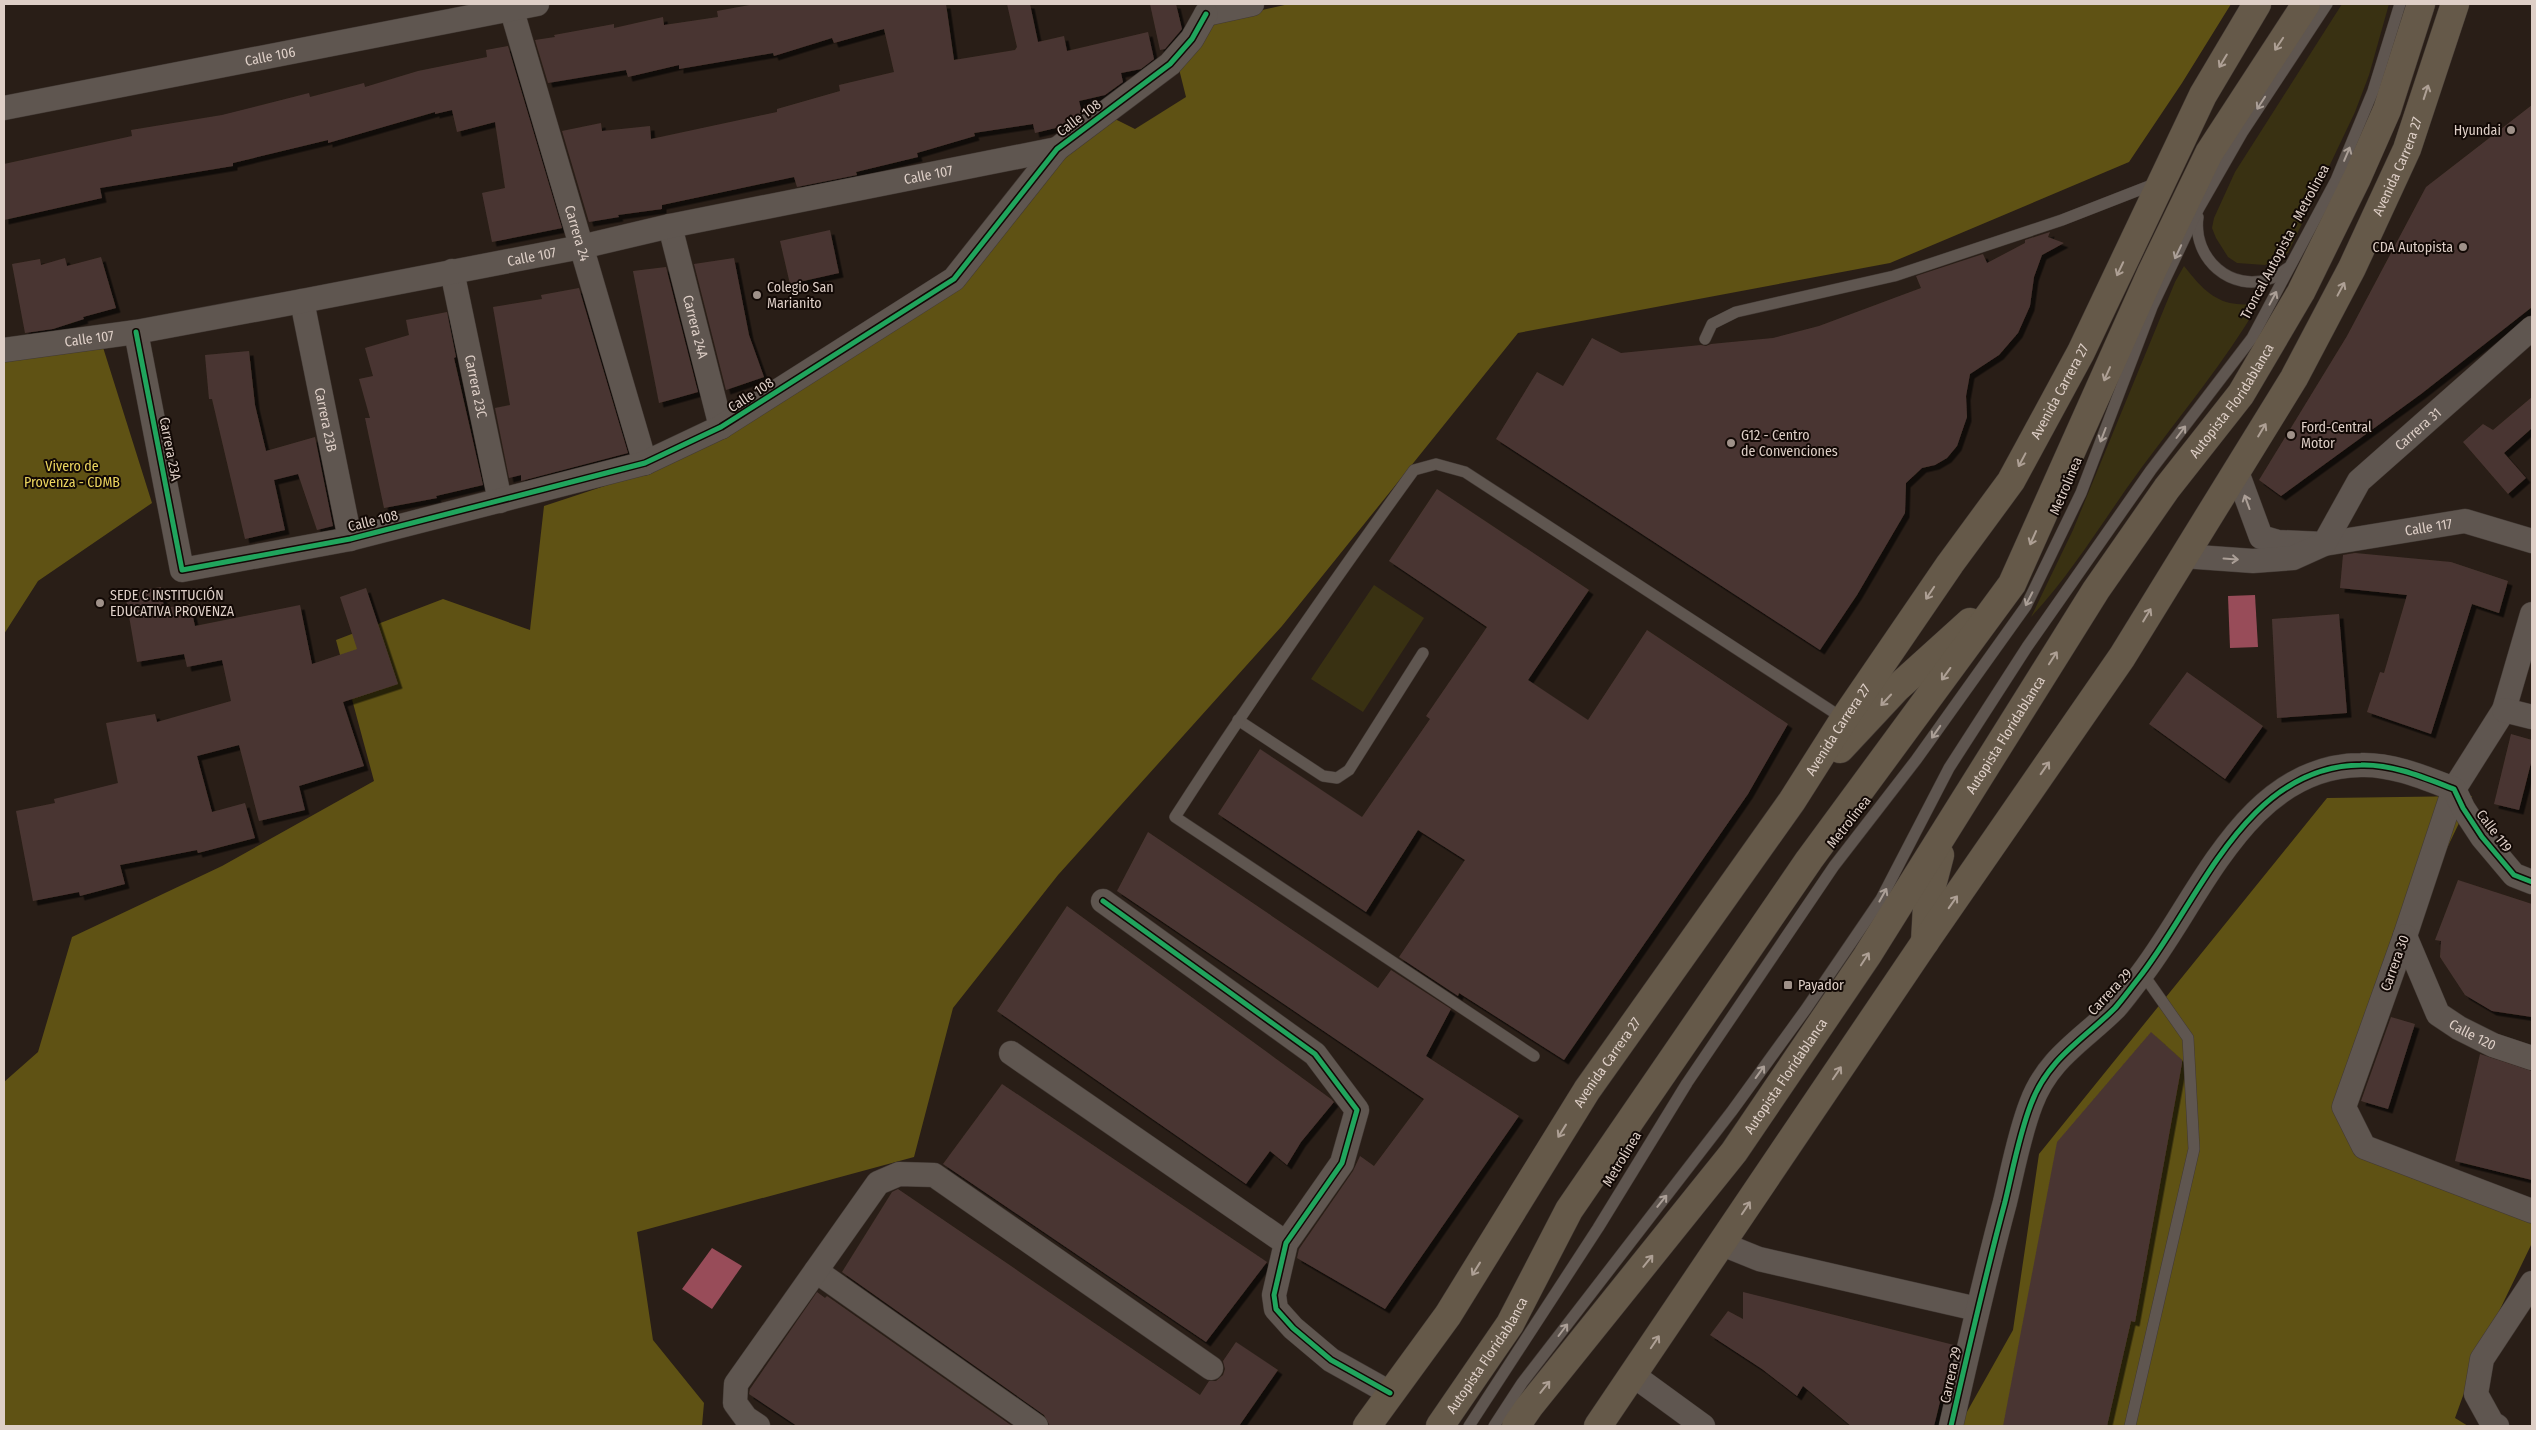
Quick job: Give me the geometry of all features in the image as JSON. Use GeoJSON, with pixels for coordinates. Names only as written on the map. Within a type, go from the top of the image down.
{"type":"FeatureCollection","features":[{"type":"Feature","properties":{"kind":"highway","name":"Avenida Carrera 27"},"geometry":{"type":"LineString","coordinates":[[1367,1426],[1448,1315],[1587,1090],[1792,801],[1844,719],[1950,564],[2011,481],[2081,352],[2203,95],[2258,4]]}},
{"type":"Feature","properties":{"kind":"highway","name":"Autopista Floridablanca"},"geometry":{"type":"LineString","coordinates":[[1440,1426],[1510,1324],[1574,1202],[1810,860],[2012,584],[2152,271],[2209,153],[2306,4]]}},
{"type":"Feature","properties":{"kind":"highway","name":"Autopista Floridablanca"},"geometry":{"type":"LineString","coordinates":[[1516,1426],[1734,1152],[1867,956],[2096,590],[2167,488],[2241,394],[2301,292],[2387,110],[2421,4]]}},
{"type":"Feature","properties":{"kind":"highway","name":"Avenida Carrera 27"},"geometry":{"type":"LineString","coordinates":[[1598,1426],[1925,942],[2122,657],[2294,378],[2356,260],[2407,149],[2456,4]]}},
{"type":"Feature","properties":{"kind":"highway"},"geometry":{"type":"LineString","coordinates":[[1792,801],[1896,688],[2012,584]]}},
{"type":"Feature","properties":{"kind":"highway"},"geometry":{"type":"LineString","coordinates":[[1925,942],[1927,905],[1949,824]]}},
{"type":"Feature","properties":{"kind":"street","name":"Calle 106"},"geometry":{"type":"LineString","coordinates":[[4,108],[510,7],[537,4]]}},
{"type":"Feature","properties":{"kind":"street"},"geometry":{"type":"LineString","coordinates":[[1205,9],[1252,4]]}},
{"type":"Feature","properties":{"kind":"street","name":"Carrera 24"},"geometry":{"type":"LineString","coordinates":[[510,7],[645,463]]}},
{"type":"Feature","properties":{"kind":"street","name":"Calle 108"},"geometry":{"type":"LineString","coordinates":[[182,570],[350,539],[645,463],[721,427],[954,279],[1057,149],[1170,64],[1192,39],[1205,9]]}},
{"type":"Feature","properties":{"kind":"street","name":"Calle 107"},"geometry":{"type":"LineString","coordinates":[[4,350],[136,332],[302,301],[581,247],[670,226],[1057,149]]}},
{"type":"Feature","properties":{"kind":"street","name":"Carrera 24A"},"geometry":{"type":"LineString","coordinates":[[670,226],[721,427]]}},
{"type":"Feature","properties":{"kind":"street","name":"Carrera 23C"},"geometry":{"type":"LineString","coordinates":[[452,271],[500,501]]}},
{"type":"Feature","properties":{"kind":"street","name":"Carrera 23B"},"geometry":{"type":"LineString","coordinates":[[302,301],[350,539]]}},
{"type":"Feature","properties":{"kind":"street","name":"Carrera 31"},"geometry":{"type":"LineString","coordinates":[[2324,544],[2359,481],[2532,328]]}},
{"type":"Feature","properties":{"kind":"street","name":"Carrera 23A"},"geometry":{"type":"LineString","coordinates":[[136,332],[182,570]]}},
{"type":"Feature","properties":{"kind":"street"},"geometry":{"type":"LineString","coordinates":[[2237,472],[2261,536],[2278,542],[2324,544]]}},
{"type":"Feature","properties":{"kind":"street","name":"Calle 117"},"geometry":{"type":"LineString","coordinates":[[2324,544],[2465,521],[2532,541]]}},
{"type":"Feature","properties":{"kind":"street"},"geometry":{"type":"LineString","coordinates":[[2183,556],[2253,561],[2293,558],[2324,544]]}},
{"type":"Feature","properties":{"kind":"street","name":"Carrera 30"},"geometry":{"type":"LineString","coordinates":[[2532,614],[2504,710],[2458,799],[2405,936],[2344,1107],[2364,1147],[2532,1211]]}},
{"type":"Feature","properties":{"kind":"street"},"geometry":{"type":"LineString","coordinates":[[2504,710],[2532,718]]}},
{"type":"Feature","properties":{"kind":"street","name":"Carrera 29"},"geometry":{"type":"LineString","coordinates":[[1951,1426],[1977,1309],[2031,1102],[2057,1058],[2115,1008],[2143,974],[2234,835],[2280,791],[2321,771],[2361,765],[2397,769],[2458,799]]}},
{"type":"Feature","properties":{"kind":"street","name":"Calle 119"},"geometry":{"type":"LineString","coordinates":[[2458,799],[2482,837],[2514,875],[2532,882]]}},
{"type":"Feature","properties":{"kind":"street"},"geometry":{"type":"LineString","coordinates":[[1103,901],[1315,1054],[1357,1110],[1342,1163],[1286,1243],[1274,1295],[1276,1309],[1293,1328],[1332,1360],[1390,1393]]}},
{"type":"Feature","properties":{"kind":"street","name":"Calle 120"},"geometry":{"type":"LineString","coordinates":[[2405,936],[2438,1014],[2459,1028],[2492,1045],[2532,1058]]}},
{"type":"Feature","properties":{"kind":"street"},"geometry":{"type":"LineString","coordinates":[[1011,1053],[1286,1243]]}},
{"type":"Feature","properties":{"kind":"street"},"geometry":{"type":"LineString","coordinates":[[758,1426],[746,1418],[735,1402],[736,1384],[878,1183],[899,1174],[934,1175],[1210,1368]]}},
{"type":"Feature","properties":{"kind":"street"},"geometry":{"type":"LineString","coordinates":[[1722,1244],[1759,1259],[1977,1309]]}},
{"type":"Feature","properties":{"kind":"street"},"geometry":{"type":"LineString","coordinates":[[816,1271],[1036,1426]]}},
{"type":"Feature","properties":{"kind":"street"},"geometry":{"type":"LineString","coordinates":[[2497,1426],[2492,1423],[2476,1394],[2482,1359],[2532,1283]]}},
{"type":"Feature","properties":{"kind":"street"},"geometry":{"type":"LineString","coordinates":[[1633,1375],[1704,1426]]}},
{"type":"Feature","properties":{"kind":"lane"},"geometry":{"type":"LineString","coordinates":[[2290,267],[2272,278],[2252,282],[2231,278],[2213,266],[2201,249],[2196,229],[2199,208],[2242,132],[2327,4]]}},
{"type":"Feature","properties":{"kind":"lane","name":"Troncal Autopista - Metrolinea"},"geometry":{"type":"LineString","coordinates":[[1494,1426],[1522,1383],[1732,1111],[1806,1009],[1881,899],[1949,768],[2022,655],[2151,470],[2252,338],[2336,180],[2373,91],[2400,4]]}},
{"type":"Feature","properties":{"kind":"lane"},"geometry":{"type":"LineString","coordinates":[[1705,339],[1712,324],[1736,312],[1894,276],[2062,220],[2161,181]]}},
{"type":"Feature","properties":{"kind":"lane","name":"Metrolínea"},"geometry":{"type":"LineString","coordinates":[[1469,1426],[1598,1228],[1692,1074],[1834,866],[1916,760],[2026,606],[2081,492],[2152,307],[2199,208]]}},
{"type":"Feature","properties":{"kind":"lane"},"geometry":{"type":"LineString","coordinates":[[1534,1056],[1175,817],[1238,720],[1335,579],[1414,470],[1436,464],[1465,472],[1844,719]]}},
{"type":"Feature","properties":{"kind":"lane"},"geometry":{"type":"LineString","coordinates":[[1238,720],[1323,776],[1336,778],[1349,770],[1423,653]]}},
{"type":"Feature","properties":{"kind":"lane"},"geometry":{"type":"LineString","coordinates":[[2130,1426],[2194,1149],[2188,1038],[2143,974]]}},
{"type":"Feature","properties":{"kind":"shaded area"},"geometry":{"type":"Polygon","coordinates":[[[2342,4],[2389,4],[2369,75],[2355,112],[2288,253],[2265,265],[2237,263],[2228,257],[2216,238],[2212,228],[2214,218],[2235,172],[2342,4]]]}},
{"type":"Feature","properties":{"kind":"shaded area"},"geometry":{"type":"Polygon","coordinates":[[[2184,266],[2204,289],[2223,301],[2233,304],[2258,305],[2217,368],[2142,467],[2075,563],[2031,617],[2073,530],[2175,282],[2184,266]]]}},
{"type":"Feature","properties":{"kind":"shaded area"},"geometry":{"type":"Polygon","coordinates":[[[1374,585],[1424,618],[1363,712],[1311,679],[1374,585]]]}},
{"type":"Feature","properties":{"kind":"shaded area"},"geometry":{"type":"Polygon","coordinates":[[[2255,595],[2258,647],[2230,648],[2228,596],[2255,595]]]}},
{"type":"Feature","properties":{"kind":"shaded area"},"geometry":{"type":"Polygon","coordinates":[[[712,1248],[742,1266],[712,1309],[682,1289],[712,1248]]]}},
{"type":"Feature","properties":{"kind":"green space"},"geometry":{"type":"Polygon","coordinates":[[[1289,4],[2231,4],[2182,83],[2129,162],[1890,263],[1518,333],[1282,626],[1058,875],[953,1008],[914,1157],[637,1232],[653,1340],[704,1403],[702,1426],[4,1426],[4,1082],[38,1052],[72,937],[222,866],[374,781],[336,640],[443,599],[530,630],[544,506],[644,473],[959,283],[1051,168],[1115,119],[1135,129],[1186,97],[1179,69],[1214,21],[1289,4]]]}},
{"type":"Feature","properties":{"kind":"green space","name":"Vivero de Provenza - CDMB"},"geometry":{"type":"Polygon","coordinates":[[[101,341],[152,503],[38,581],[4,634],[4,362],[101,341]]]}},
{"type":"Feature","properties":{"kind":"green space"},"geometry":{"type":"Polygon","coordinates":[[[2472,796],[2405,936],[2344,1107],[2364,1147],[2532,1211],[2532,1243],[2477,1357],[2455,1418],[2468,1426],[1959,1426],[2013,1330],[2039,1154],[2327,798],[2472,796]]]}},
{"type":"Feature","properties":{"kind":"building"},"geometry":{"type":"Polygon","coordinates":[[[755,4],[946,4],[954,60],[1015,50],[1017,47],[1007,4],[1030,4],[1038,42],[1064,36],[1067,51],[1148,32],[1154,59],[1141,69],[1121,73],[1123,82],[1105,95],[1079,101],[1082,113],[1064,126],[1035,133],[1033,124],[974,133],[975,136],[917,153],[918,157],[856,172],[857,175],[797,187],[794,177],[662,205],[662,209],[618,215],[619,217],[589,222],[562,131],[601,123],[602,131],[650,126],[651,139],[777,112],[777,109],[840,91],[839,85],[894,72],[884,29],[834,43],[832,38],[774,56],[773,53],[679,69],[679,65],[628,77],[626,70],[548,83],[535,40],[614,24],[614,28],[663,17],[664,25],[718,17],[717,11],[755,4]]]}},
{"type":"Feature","properties":{"kind":"building"},"geometry":{"type":"Polygon","coordinates":[[[1150,4],[1176,4],[1182,29],[1165,49],[1160,50],[1150,4]]]}},
{"type":"Feature","properties":{"kind":"building"},"geometry":{"type":"Polygon","coordinates":[[[508,46],[562,228],[492,242],[482,193],[505,188],[495,122],[457,132],[452,110],[435,114],[435,112],[328,143],[328,140],[233,163],[233,166],[100,188],[102,198],[4,220],[4,164],[132,136],[131,130],[222,115],[309,93],[310,97],[364,83],[365,87],[418,71],[487,57],[486,50],[508,46]]]}},
{"type":"Feature","properties":{"kind":"building","name":"CDA Autopista"},"geometry":{"type":"Polygon","coordinates":[[[2532,105],[2532,307],[2421,394],[2281,496],[2259,480],[2347,336],[2426,187],[2532,105]]]}},
{"type":"Feature","properties":{"kind":"building"},"geometry":{"type":"Polygon","coordinates":[[[830,230],[839,273],[790,284],[780,241],[830,230]]]}},
{"type":"Feature","properties":{"kind":"building","name":"G12 - Centro de Convenciones"},"geometry":{"type":"Polygon","coordinates":[[[2050,232],[2048,237],[2064,243],[2042,255],[2034,277],[2030,306],[2018,333],[1999,355],[1970,374],[1966,396],[1967,417],[1957,446],[1947,458],[1935,465],[1922,468],[1906,483],[1905,513],[1857,595],[1820,650],[1496,439],[1537,372],[1563,386],[1592,338],[1621,353],[1773,338],[1819,326],[1921,288],[1916,276],[1983,254],[1987,263],[2025,243],[2025,240],[2050,232]]]}},
{"type":"Feature","properties":{"kind":"building"},"geometry":{"type":"Polygon","coordinates":[[[101,257],[116,308],[83,317],[84,319],[53,329],[25,333],[12,264],[40,259],[41,265],[65,258],[67,266],[101,257]]]}},
{"type":"Feature","properties":{"kind":"building"},"geometry":{"type":"Polygon","coordinates":[[[734,258],[749,335],[764,377],[726,390],[694,264],[734,258]]]}},
{"type":"Feature","properties":{"kind":"building"},"geometry":{"type":"Polygon","coordinates":[[[666,267],[698,392],[659,403],[633,271],[666,267]]]}},
{"type":"Feature","properties":{"kind":"building"},"geometry":{"type":"Polygon","coordinates":[[[579,288],[628,453],[521,481],[521,475],[509,478],[495,408],[510,405],[493,307],[542,299],[541,295],[579,288]]]}},
{"type":"Feature","properties":{"kind":"building"},"geometry":{"type":"Polygon","coordinates":[[[447,312],[456,357],[454,358],[483,485],[436,496],[437,498],[384,508],[365,418],[370,418],[359,379],[373,376],[365,348],[409,335],[406,320],[447,312]]]}},
{"type":"Feature","properties":{"kind":"building"},"geometry":{"type":"Polygon","coordinates":[[[249,351],[255,405],[266,451],[315,437],[333,526],[317,530],[298,474],[274,480],[285,530],[245,539],[212,399],[209,399],[205,355],[249,351]]]}},
{"type":"Feature","properties":{"kind":"building"},"geometry":{"type":"Polygon","coordinates":[[[2532,397],[2532,428],[2504,453],[2526,478],[2508,494],[2463,442],[2483,424],[2493,430],[2532,397]]]}},
{"type":"Feature","properties":{"kind":"building"},"geometry":{"type":"Polygon","coordinates":[[[1437,489],[1589,590],[1528,680],[1588,720],[1647,630],[1788,724],[1748,794],[1564,1060],[1459,993],[1458,996],[1399,957],[1465,860],[1418,830],[1366,912],[1218,814],[1260,749],[1362,817],[1430,719],[1426,716],[1487,627],[1389,561],[1437,489]]]}},
{"type":"Feature","properties":{"kind":"building"},"geometry":{"type":"Polygon","coordinates":[[[2355,553],[2451,562],[2508,581],[2499,613],[2472,604],[2431,734],[2367,712],[2380,672],[2384,673],[2407,595],[2340,588],[2343,555],[2355,553]]]}},
{"type":"Feature","properties":{"kind":"building"},"geometry":{"type":"Polygon","coordinates":[[[161,587],[164,608],[190,604],[195,626],[300,605],[312,664],[357,649],[340,597],[366,588],[398,684],[343,702],[364,766],[299,786],[305,810],[259,821],[239,745],[197,756],[212,812],[245,803],[255,838],[198,853],[197,850],[120,865],[125,884],[80,896],[79,892],[33,901],[16,811],[55,803],[54,799],[118,783],[106,723],[155,714],[157,722],[231,701],[222,660],[187,667],[184,654],[137,662],[125,593],[161,587]]]}},
{"type":"Feature","properties":{"kind":"building"},"geometry":{"type":"Polygon","coordinates":[[[2339,614],[2347,713],[2277,718],[2272,619],[2339,614]]]}},
{"type":"Feature","properties":{"kind":"building"},"geometry":{"type":"Polygon","coordinates":[[[2187,672],[2263,726],[2225,779],[2149,724],[2187,672]]]}},
{"type":"Feature","properties":{"kind":"building"},"geometry":{"type":"Polygon","coordinates":[[[2511,734],[2532,740],[2532,759],[2519,810],[2494,804],[2511,734]]]}},
{"type":"Feature","properties":{"kind":"building"},"geometry":{"type":"Polygon","coordinates":[[[1148,832],[1378,988],[1391,970],[1451,1009],[1426,1056],[1519,1116],[1385,1309],[1297,1258],[1299,1249],[1353,1171],[1360,1156],[1374,1166],[1424,1099],[1117,891],[1148,832]]]}},
{"type":"Feature","properties":{"kind":"building"},"geometry":{"type":"Polygon","coordinates":[[[2458,880],[2532,904],[2532,1017],[2492,1011],[2465,995],[2440,957],[2441,941],[2435,940],[2458,880]]]}},
{"type":"Feature","properties":{"kind":"building"},"geometry":{"type":"Polygon","coordinates":[[[1067,906],[1334,1102],[1301,1142],[1287,1165],[1270,1151],[1246,1184],[997,1011],[1067,906]]]}},
{"type":"Feature","properties":{"kind":"building"},"geometry":{"type":"Polygon","coordinates":[[[2391,1017],[2415,1024],[2388,1109],[2361,1101],[2391,1017]]]}},
{"type":"Feature","properties":{"kind":"building"},"geometry":{"type":"Polygon","coordinates":[[[2151,1032],[2182,1060],[2182,1063],[2135,1322],[2131,1321],[2107,1426],[2003,1426],[2057,1142],[2151,1032]]]}},
{"type":"Feature","properties":{"kind":"building"},"geometry":{"type":"Polygon","coordinates":[[[2480,1054],[2532,1071],[2532,1180],[2455,1161],[2480,1054]]]}},
{"type":"Feature","properties":{"kind":"building"},"geometry":{"type":"Polygon","coordinates":[[[1002,1084],[1267,1262],[1206,1342],[943,1164],[1002,1084]]]}},
{"type":"Feature","properties":{"kind":"building"},"geometry":{"type":"Polygon","coordinates":[[[898,1189],[1200,1395],[1209,1381],[1216,1381],[1223,1375],[1225,1369],[1223,1361],[1236,1342],[1278,1370],[1239,1426],[1050,1426],[1044,1415],[842,1272],[892,1192],[898,1189]]]}},
{"type":"Feature","properties":{"kind":"building"},"geometry":{"type":"Polygon","coordinates":[[[817,1292],[825,1298],[827,1296],[1012,1426],[797,1426],[749,1394],[750,1389],[817,1292]]]}},
{"type":"Feature","properties":{"kind":"building"},"geometry":{"type":"Polygon","coordinates":[[[1743,1292],[1954,1345],[1934,1426],[1851,1426],[1803,1386],[1797,1396],[1762,1369],[1710,1335],[1728,1311],[1743,1319],[1743,1292]]]}},
{"type":"Feature","properties":{"kind":"cycle path"},"geometry":{"type":"LineString","coordinates":[[136,332],[182,570],[350,539],[645,463],[721,427],[954,279],[1057,149],[1170,64],[1192,39],[1206,14]]}},
{"type":"Feature","properties":{"kind":"cycle path"},"geometry":{"type":"LineString","coordinates":[[1951,1426],[2020,1140],[2038,1088],[2047,1074],[2067,1051],[2124,998],[2160,948],[2228,844],[2255,813],[2285,788],[2320,771],[2361,765],[2397,769],[2454,789],[2463,808],[2482,837],[2514,875],[2532,882]]}},
{"type":"Feature","properties":{"kind":"cycle path"},"geometry":{"type":"LineString","coordinates":[[1103,901],[1315,1054],[1357,1110],[1342,1163],[1286,1243],[1274,1295],[1276,1309],[1293,1328],[1331,1360],[1390,1393]]}},
{"type":"Feature","properties":{"kind":"place","name":"Hyundai"},"geometry":{"type":"Point","coordinates":[2511,130]}},
{"type":"Feature","properties":{"kind":"place","name":"CDA Autopista"},"geometry":{"type":"Point","coordinates":[2463,247]}},
{"type":"Feature","properties":{"kind":"place","name":"Colegio San Marianito"},"geometry":{"type":"Point","coordinates":[757,295]}},
{"type":"Feature","properties":{"kind":"place","name":"Ford-Central Motor"},"geometry":{"type":"Point","coordinates":[2291,435]}},
{"type":"Feature","properties":{"kind":"place","name":"G12 - Centro de Convenciones"},"geometry":{"type":"Point","coordinates":[1731,443]}},
{"type":"Feature","properties":{"kind":"place","name":"SEDE C INSTITUCIÓN EDUCATIVA PROVENZA"},"geometry":{"type":"Point","coordinates":[100,603]}},
{"type":"Feature","properties":{"kind":"place","name":"Payador"},"geometry":{"type":"Point","coordinates":[1788,985]}}]}
